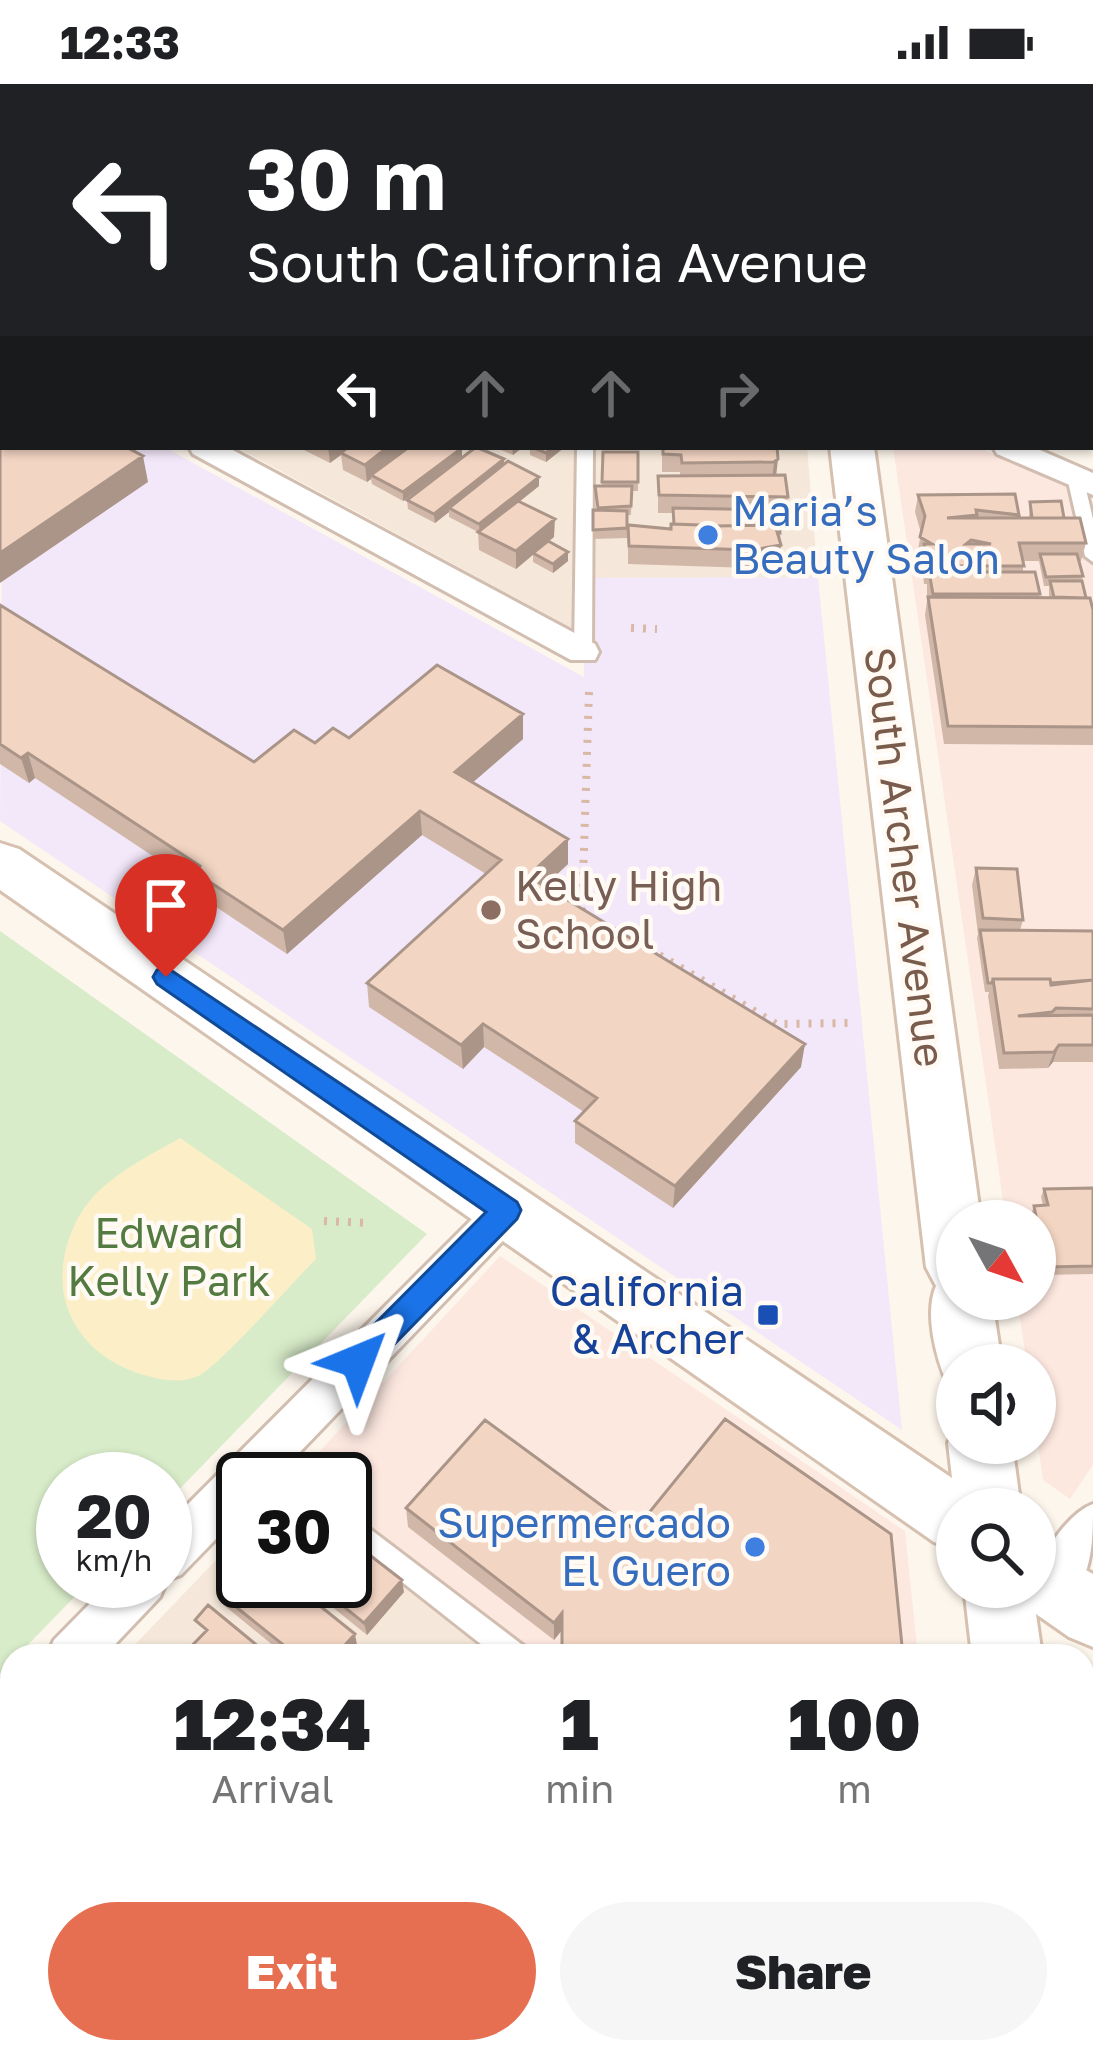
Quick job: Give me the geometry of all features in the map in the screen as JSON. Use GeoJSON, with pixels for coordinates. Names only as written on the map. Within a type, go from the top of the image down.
{"type":"FeatureCollection","features":[{"type":"Feature","properties":{"kind":"main road","name":"South Archer Avenue"},"geometry":{"type":"LineString","coordinates":[[852,450],[948,1200]]}},
{"type":"Feature","properties":{"kind":"main road"},"geometry":{"type":"LineString","coordinates":[[5,873],[936,1506]]}},
{"type":"Feature","properties":{"kind":"main road"},"geometry":{"type":"LineString","coordinates":[[1014,1644],[1035,1608]]}},
{"type":"Feature","properties":{"kind":"street"},"geometry":{"type":"LineString","coordinates":[[210,450],[583,652]]}},
{"type":"Feature","properties":{"kind":"street"},"geometry":{"type":"LineString","coordinates":[[1014,450],[1084,481]]}},
{"type":"Feature","properties":{"kind":"street"},"geometry":{"type":"LineString","coordinates":[[290,1452],[506,1210]]}},
{"type":"Feature","properties":{"kind":"street"},"geometry":{"type":"LineString","coordinates":[[192,1537],[216,1517]]}},
{"type":"Feature","properties":{"kind":"street"},"geometry":{"type":"LineString","coordinates":[[1056,1576],[1093,1525]]}},
{"type":"Feature","properties":{"kind":"street"},"geometry":{"type":"LineString","coordinates":[[83,1644],[118,1608]]}},
{"type":"Feature","properties":{"kind":"lane"},"geometry":{"type":"LineString","coordinates":[[583,652],[585,450]]}},
{"type":"Feature","properties":{"kind":"lane"},"geometry":{"type":"LineString","coordinates":[[1084,481],[1093,556]]}},
{"type":"Feature","properties":{"kind":"lane"},"geometry":{"type":"LineString","coordinates":[[372,1543],[501,1644]]}},
{"type":"Feature","properties":{"kind":"path"},"geometry":{"type":"LineString","coordinates":[[631,628],[658,629]]}},
{"type":"Feature","properties":{"kind":"path"},"geometry":{"type":"LineString","coordinates":[[589,692],[583,910],[602,922]]}},
{"type":"Feature","properties":{"kind":"path"},"geometry":{"type":"LineString","coordinates":[[640,944],[776,1024],[848,1023]]}},
{"type":"Feature","properties":{"kind":"path"},"geometry":{"type":"LineString","coordinates":[[324,1222],[370,1223]]}},
{"type":"Feature","properties":{"kind":"shaded area","name":"Kelly High School"},"geometry":{"type":"Polygon","coordinates":[[[3,450],[169,450],[584,677],[584,578],[818,577],[902,1430],[0,821],[3,450]]]}},
{"type":"Feature","properties":{"kind":"shaded area"},"geometry":{"type":"Polygon","coordinates":[[[242,450],[807,450],[818,577],[585,579],[583,634],[242,450]]]}},
{"type":"Feature","properties":{"kind":"shaded area"},"geometry":{"type":"Polygon","coordinates":[[[893,450],[984,450],[1078,491],[1093,556],[1093,1465],[1070,1499],[1043,1480],[1041,1464],[1056,1464],[1056,1344],[1024,1344],[1020,1320],[1056,1320],[1056,1200],[1003,1200],[893,450]]]}},
{"type":"Feature","properties":{"kind":"shaded area"},"geometry":{"type":"Polygon","coordinates":[[[500,1256],[905,1531],[917,1644],[501,1644],[372,1543],[372,1452],[319,1452],[500,1256]]]}},
{"type":"Feature","properties":{"kind":"shaded area"},"geometry":{"type":"Polygon","coordinates":[[[372,1543],[501,1644],[136,1644],[170,1608],[192,1608],[192,1585],[216,1560],[216,1608],[372,1608],[372,1543]]]}},
{"type":"Feature","properties":{"kind":"green space","name":"Edward Kelly Park"},"geometry":{"type":"Polygon","coordinates":[[[0,931],[427,1234],[192,1476],[192,1452],[36,1452],[36,1608],[64,1608],[29,1644],[0,1644],[0,931]]]}},
{"type":"Feature","properties":{"kind":"sand"},"geometry":{"type":"Polygon","coordinates":[[[180,1138],[312,1229],[316,1259],[208,1370],[171,1380],[144,1375],[99,1352],[71,1317],[62,1273],[75,1224],[94,1196],[120,1174],[180,1138]]]}},
{"type":"Feature","properties":{"kind":"building"},"geometry":{"type":"Polygon","coordinates":[[[0,450],[132,450],[143,456],[0,553],[0,450]]]}},
{"type":"Feature","properties":{"kind":"building"},"geometry":{"type":"Polygon","coordinates":[[[344,450],[384,450],[365,465],[341,453],[344,450]]]}},
{"type":"Feature","properties":{"kind":"building"},"geometry":{"type":"Polygon","coordinates":[[[405,450],[459,450],[403,492],[371,475],[405,450]]]}},
{"type":"Feature","properties":{"kind":"building"},"geometry":{"type":"Polygon","coordinates":[[[472,450],[504,459],[434,514],[407,500],[472,450]]]}},
{"type":"Feature","properties":{"kind":"building"},"geometry":{"type":"Polygon","coordinates":[[[663,450],[777,450],[778,459],[682,463],[681,455],[663,454],[663,450]]]}},
{"type":"Feature","properties":{"kind":"building"},"geometry":{"type":"Polygon","coordinates":[[[603,452],[638,452],[638,482],[602,482],[603,452]]]}},
{"type":"Feature","properties":{"kind":"building"},"geometry":{"type":"Polygon","coordinates":[[[508,461],[539,477],[479,524],[449,508],[508,461]]]}},
{"type":"Feature","properties":{"kind":"building"},"geometry":{"type":"Polygon","coordinates":[[[785,475],[788,497],[659,495],[658,476],[785,475]]]}},
{"type":"Feature","properties":{"kind":"building"},"geometry":{"type":"Polygon","coordinates":[[[595,486],[632,486],[631,506],[598,508],[595,486]]]}},
{"type":"Feature","properties":{"kind":"building"},"geometry":{"type":"Polygon","coordinates":[[[1015,494],[1019,515],[976,510],[977,515],[947,518],[1080,518],[1086,543],[1019,543],[1024,566],[927,566],[924,544],[932,544],[920,537],[925,516],[918,495],[1015,494]]]}},
{"type":"Feature","properties":{"kind":"building"},"geometry":{"type":"Polygon","coordinates":[[[518,501],[555,519],[516,551],[478,532],[518,501]]]}},
{"type":"Feature","properties":{"kind":"building"},"geometry":{"type":"Polygon","coordinates":[[[1061,501],[1064,518],[1032,518],[1030,502],[1061,501]]]}},
{"type":"Feature","properties":{"kind":"building"},"geometry":{"type":"Polygon","coordinates":[[[673,508],[778,510],[780,533],[775,525],[715,526],[715,531],[699,531],[699,525],[674,524],[673,508]]]}},
{"type":"Feature","properties":{"kind":"building"},"geometry":{"type":"Polygon","coordinates":[[[593,510],[627,511],[627,528],[593,530],[593,510]]]}},
{"type":"Feature","properties":{"kind":"building"},"geometry":{"type":"Polygon","coordinates":[[[671,524],[699,525],[699,531],[715,531],[715,526],[775,525],[781,545],[752,550],[629,546],[628,525],[671,529],[671,524]]]}},
{"type":"Feature","properties":{"kind":"building"},"geometry":{"type":"Polygon","coordinates":[[[548,541],[568,552],[553,564],[533,553],[548,541]]]}},
{"type":"Feature","properties":{"kind":"building"},"geometry":{"type":"Polygon","coordinates":[[[1040,554],[1077,554],[1083,576],[1046,577],[1040,554]]]}},
{"type":"Feature","properties":{"kind":"building"},"geometry":{"type":"Polygon","coordinates":[[[929,572],[1035,572],[1040,594],[933,594],[929,572]]]}},
{"type":"Feature","properties":{"kind":"building"},"geometry":{"type":"Polygon","coordinates":[[[1050,581],[1082,581],[1086,598],[1054,597],[1050,581]]]}},
{"type":"Feature","properties":{"kind":"building"},"geometry":{"type":"Polygon","coordinates":[[[928,597],[1090,598],[1093,727],[948,726],[928,597]]]}},
{"type":"Feature","properties":{"kind":"building","name":"Kelly High School"},"geometry":{"type":"Polygon","coordinates":[[[0,605],[254,762],[294,730],[315,743],[333,728],[349,738],[437,665],[523,714],[455,772],[568,839],[528,876],[805,1044],[675,1186],[575,1121],[597,1098],[483,1024],[461,1045],[367,983],[501,860],[420,811],[283,930],[196,873],[200,866],[28,753],[21,758],[0,744],[0,605]]]}},
{"type":"Feature","properties":{"kind":"building"},"geometry":{"type":"Polygon","coordinates":[[[976,868],[1017,869],[1023,920],[983,918],[976,868]]]}},
{"type":"Feature","properties":{"kind":"building"},"geometry":{"type":"Polygon","coordinates":[[[980,930],[1093,931],[1093,980],[993,979],[988,983],[980,930]]]}},
{"type":"Feature","properties":{"kind":"building"},"geometry":{"type":"Polygon","coordinates":[[[993,979],[1050,979],[1051,985],[1093,980],[1093,1009],[1056,1008],[1018,1016],[1093,1015],[1093,1045],[1004,1053],[993,979]]]}},
{"type":"Feature","properties":{"kind":"building"},"geometry":{"type":"Polygon","coordinates":[[[1093,1188],[1093,1266],[1056,1267],[1056,1200],[1047,1200],[1044,1189],[1093,1188]]]}},
{"type":"Feature","properties":{"kind":"building"},"geometry":{"type":"Polygon","coordinates":[[[725,1419],[891,1534],[902,1644],[562,1644],[562,1613],[554,1623],[406,1508],[485,1420],[635,1530],[725,1419]]]}},
{"type":"Feature","properties":{"kind":"building"},"geometry":{"type":"Polygon","coordinates":[[[372,1557],[402,1580],[364,1623],[345,1608],[372,1608],[372,1557]]]}},
{"type":"Feature","properties":{"kind":"building"},"geometry":{"type":"Polygon","coordinates":[[[208,1605],[255,1644],[194,1644],[207,1630],[195,1620],[208,1605]]]}},
{"type":"Feature","properties":{"kind":"building"},"geometry":{"type":"Polygon","coordinates":[[[237,1608],[323,1608],[355,1634],[346,1644],[282,1644],[237,1608]]]}},
{"type":"Feature","properties":{"kind":"place","name":"Maria’s Beauty Salon"},"geometry":{"type":"Point","coordinates":[708,535]}},
{"type":"Feature","properties":{"kind":"place","name":"Kelly High School"},"geometry":{"type":"Point","coordinates":[491,910]}},
{"type":"Feature","properties":{"kind":"place","name":"California & Archer"},"geometry":{"type":"Point","coordinates":[768,1315]}},
{"type":"Feature","properties":{"kind":"place","name":"Supermercado El Guero"},"geometry":{"type":"Point","coordinates":[755,1547]}},
{"type":"Feature","properties":{"kind":"route"},"geometry":{"type":"LineString","coordinates":[[166,977],[506,1210],[358,1361]]}}]}
